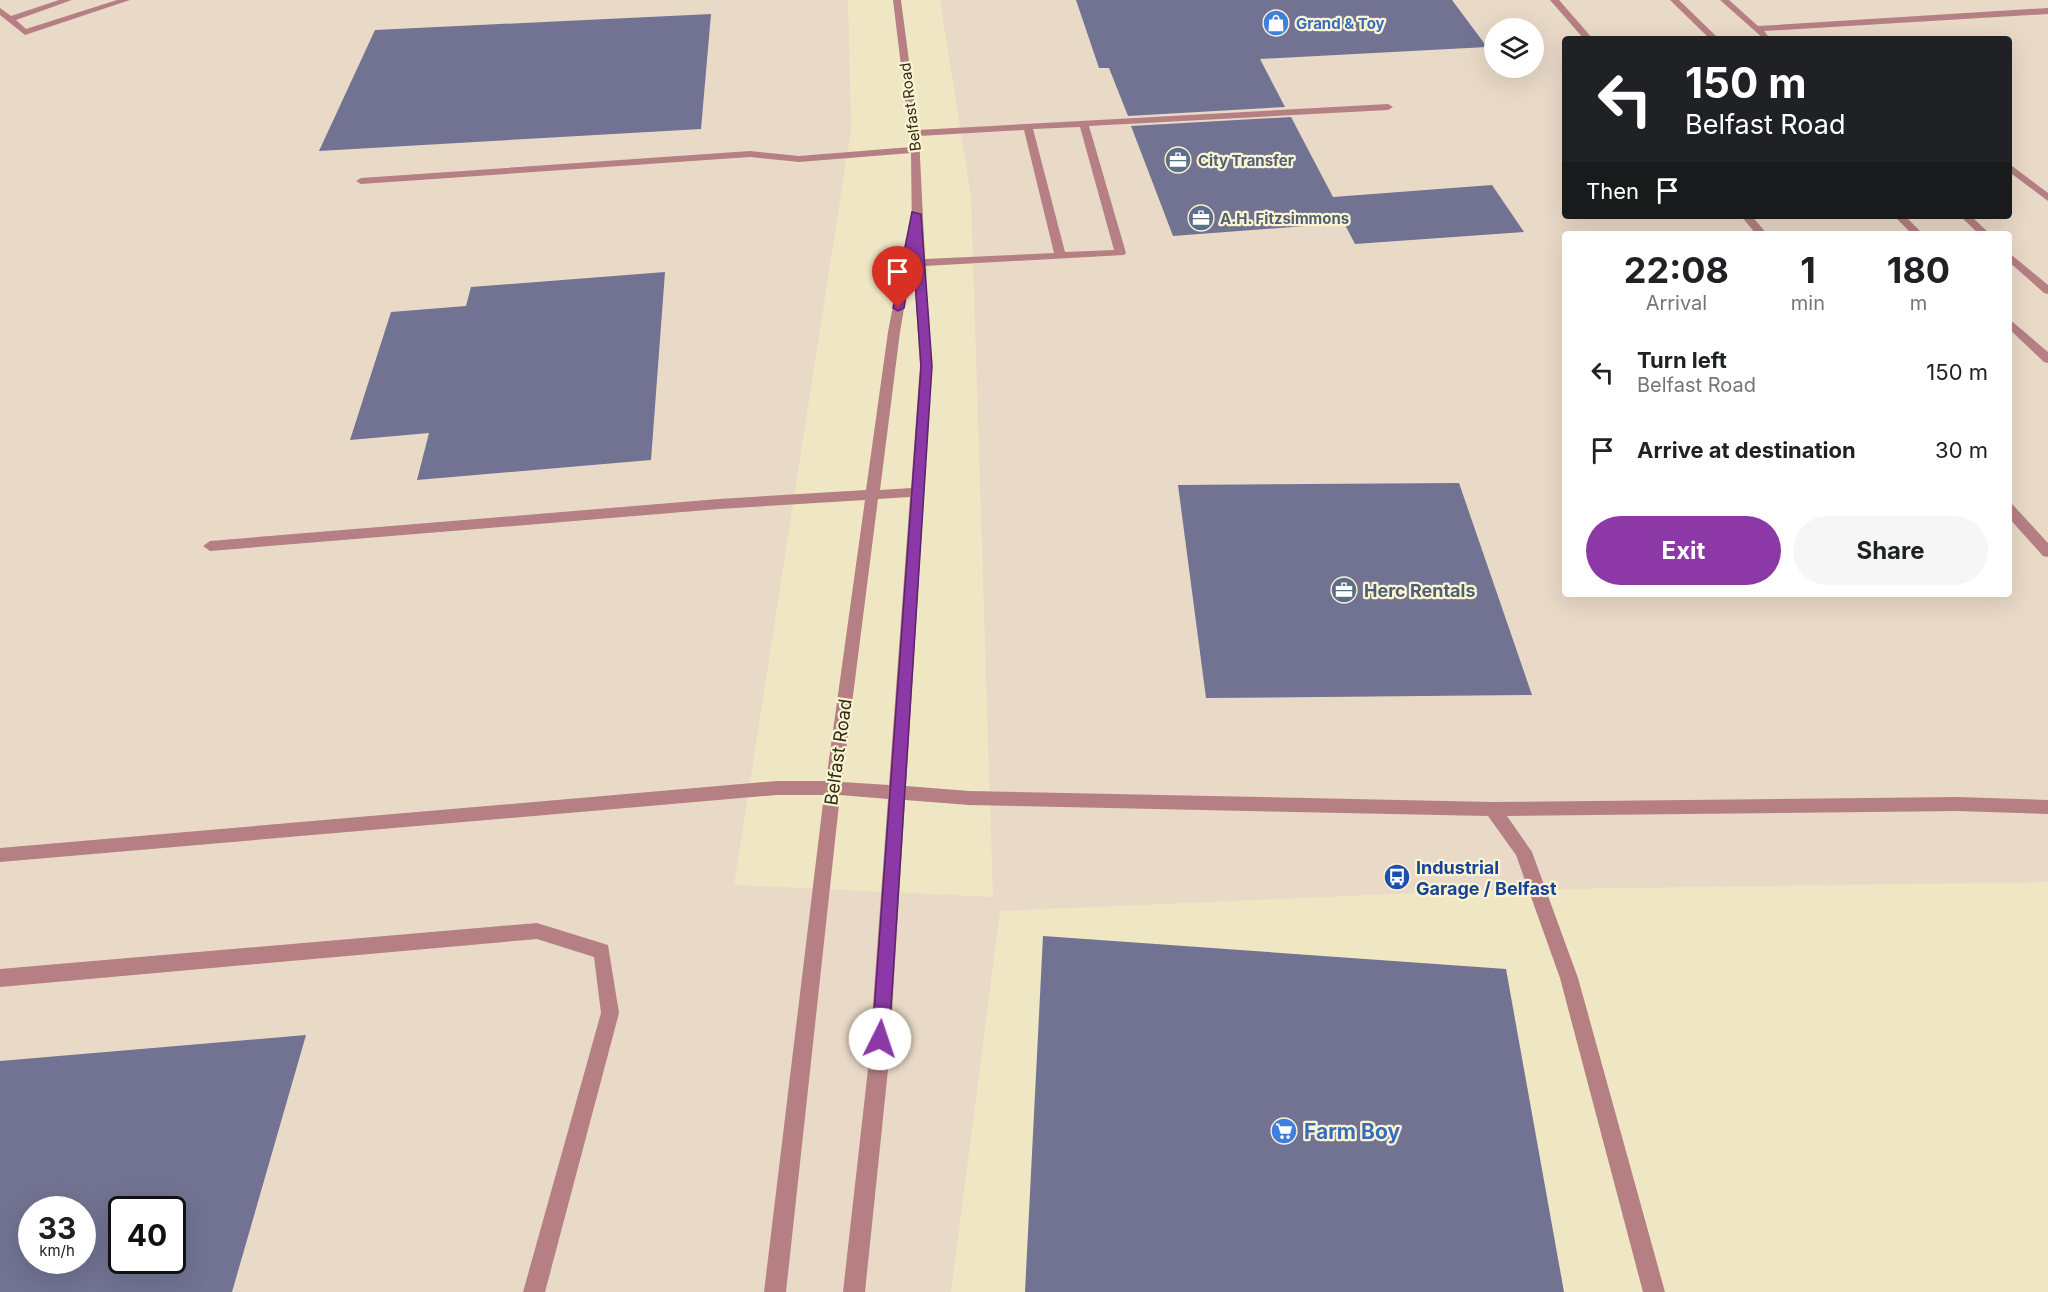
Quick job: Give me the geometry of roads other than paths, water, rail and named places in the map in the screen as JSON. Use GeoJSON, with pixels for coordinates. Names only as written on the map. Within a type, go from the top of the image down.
{"type":"FeatureCollection","features":[{"type":"Feature","properties":{"kind":"street"},"geometry":{"type":"LineString","coordinates":[[10,19],[68,0]]}},
{"type":"Feature","properties":{"kind":"street"},"geometry":{"type":"LineString","coordinates":[[0,12],[25,32],[126,0]]}},
{"type":"Feature","properties":{"kind":"street","name":"Belfast Road"},"geometry":{"type":"LineString","coordinates":[[854,1292],[879,1060],[926,366],[916,214],[916,150],[897,0]]}},
{"type":"Feature","properties":{"kind":"street"},"geometry":{"type":"LineString","coordinates":[[1554,0],[1586,36]]}},
{"type":"Feature","properties":{"kind":"street"},"geometry":{"type":"LineString","coordinates":[[1674,0],[1712,36]]}},
{"type":"Feature","properties":{"kind":"street"},"geometry":{"type":"LineString","coordinates":[[1724,0],[1765,36]]}},
{"type":"Feature","properties":{"kind":"street"},"geometry":{"type":"LineString","coordinates":[[1757,29],[2048,11]]}},
{"type":"Feature","properties":{"kind":"street"},"geometry":{"type":"LineString","coordinates":[[913,133],[1388,107]]}},
{"type":"Feature","properties":{"kind":"street"},"geometry":{"type":"LineString","coordinates":[[919,263],[1120,253],[1084,125]]}},
{"type":"Feature","properties":{"kind":"street"},"geometry":{"type":"LineString","coordinates":[[1028,128],[1060,255]]}},
{"type":"Feature","properties":{"kind":"street"},"geometry":{"type":"LineString","coordinates":[[361,181],[750,154],[799,159],[916,150]]}},
{"type":"Feature","properties":{"kind":"street"},"geometry":{"type":"LineString","coordinates":[[2012,169],[2048,198]]}},
{"type":"Feature","properties":{"kind":"street","name":"Belfast Road"},"geometry":{"type":"LineString","coordinates":[[775,1292],[833,788],[894,332],[916,214]]}},
{"type":"Feature","properties":{"kind":"street"},"geometry":{"type":"LineString","coordinates":[[1749,219],[1759,231]]}},
{"type":"Feature","properties":{"kind":"street"},"geometry":{"type":"LineString","coordinates":[[1902,219],[1915,231]]}},
{"type":"Feature","properties":{"kind":"street"},"geometry":{"type":"LineString","coordinates":[[1968,219],[1982,231]]}},
{"type":"Feature","properties":{"kind":"street"},"geometry":{"type":"LineString","coordinates":[[2012,259],[2048,291]]}},
{"type":"Feature","properties":{"kind":"street"},"geometry":{"type":"LineString","coordinates":[[2012,325],[2048,359]]}},
{"type":"Feature","properties":{"kind":"street"},"geometry":{"type":"LineString","coordinates":[[210,546],[565,517],[917,492]]}},
{"type":"Feature","properties":{"kind":"street"},"geometry":{"type":"LineString","coordinates":[[2012,512],[2048,552]]}},
{"type":"Feature","properties":{"kind":"street"},"geometry":{"type":"LineString","coordinates":[[0,855],[777,788],[833,788],[969,798],[1493,809],[1946,804],[2048,807]]}},
{"type":"Feature","properties":{"kind":"street"},"geometry":{"type":"LineString","coordinates":[[1493,809],[1523,852],[1569,978],[1654,1292]]}},
{"type":"Feature","properties":{"kind":"street"},"geometry":{"type":"LineString","coordinates":[[0,978],[537,931],[602,951],[610,1013],[534,1292]]}},
{"type":"Feature","properties":{"kind":"place","name":"Grand & Toy"},"geometry":{"type":"Point","coordinates":[1276,23]}},
{"type":"Feature","properties":{"kind":"place","name":"City Transfer"},"geometry":{"type":"Point","coordinates":[1178,160]}},
{"type":"Feature","properties":{"kind":"place","name":"A.H. Fitzsimmons"},"geometry":{"type":"Point","coordinates":[1201,218]}},
{"type":"Feature","properties":{"kind":"place","name":"Herc Rentals"},"geometry":{"type":"Point","coordinates":[1344,590]}},
{"type":"Feature","properties":{"kind":"place","name":"Industrial Garage / Belfast"},"geometry":{"type":"Point","coordinates":[1397,877]}},
{"type":"Feature","properties":{"kind":"place","name":"Farm Boy"},"geometry":{"type":"Point","coordinates":[1284,1131]}}]}
